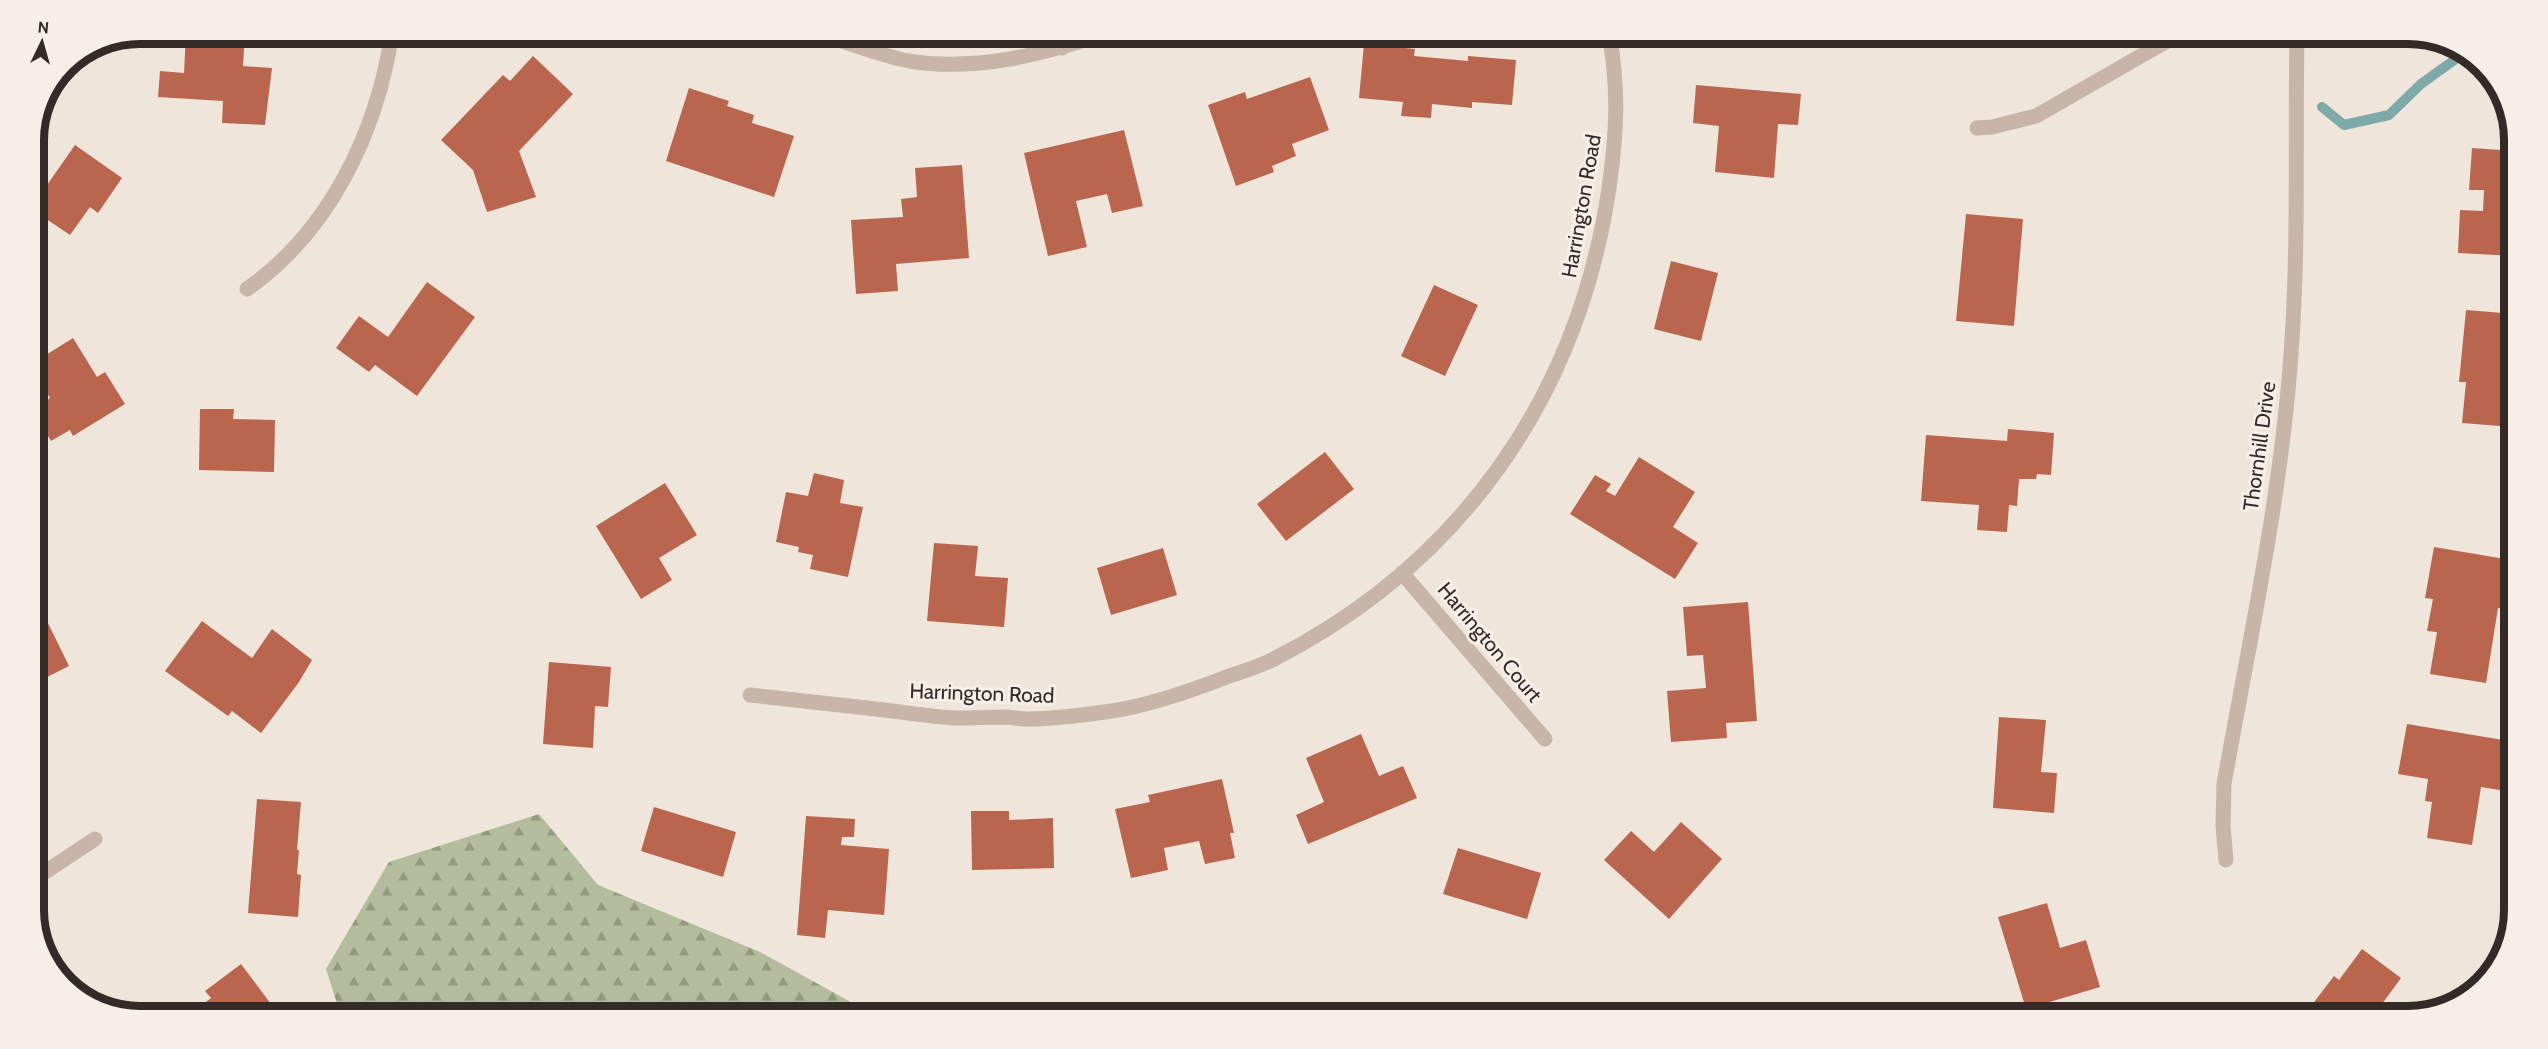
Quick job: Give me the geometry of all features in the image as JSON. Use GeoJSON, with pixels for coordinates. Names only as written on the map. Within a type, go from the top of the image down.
{"type":"FeatureCollection","features":[{"type":"Feature","properties":{"kind":"street"},"geometry":{"type":"LineString","coordinates":[[247,289],[261,279],[300,240],[322,215],[342,183],[377,101],[390,44]]}},
{"type":"Feature","properties":{"kind":"street"},"geometry":{"type":"LineString","coordinates":[[854,44],[909,60],[943,64],[1012,60],[1050,44]]}},
{"type":"Feature","properties":{"kind":"street","name":"Harrington Road"},"geometry":{"type":"LineString","coordinates":[[750,695],[958,718],[1026,720],[1112,711],[1195,690],[1274,659],[1334,626],[1376,595],[1440,537],[1506,459],[1550,384],[1578,318],[1601,236],[1615,153],[1618,99],[1610,44]]}},
{"type":"Feature","properties":{"kind":"street"},"geometry":{"type":"LineString","coordinates":[[1977,128],[1992,127],[2036,116],[2162,44]]}},
{"type":"Feature","properties":{"kind":"street","name":"Thornhill Drive"},"geometry":{"type":"LineString","coordinates":[[2226,860],[2223,826],[2224,784],[2271,511],[2291,355],[2295,271],[2297,44]]}},
{"type":"Feature","properties":{"kind":"street","name":"Harrington Court"},"geometry":{"type":"LineString","coordinates":[[1402,573],[1545,739]]}},
{"type":"Feature","properties":{"kind":"street"},"geometry":{"type":"LineString","coordinates":[[44,873],[95,839]]}},
{"type":"Feature","properties":{"kind":"green space"},"geometry":{"type":"Polygon","coordinates":[[[539,814],[598,885],[760,952],[858,1006],[338,1006],[326,969],[389,862],[539,814]]]}},
{"type":"Feature","properties":{"kind":"building"},"geometry":{"type":"Polygon","coordinates":[[[185,44],[244,44],[243,66],[272,68],[265,125],[222,123],[223,101],[158,97],[160,71],[184,73],[185,44]]]}},
{"type":"Feature","properties":{"kind":"building"},"geometry":{"type":"Polygon","coordinates":[[[1364,44],[1415,49],[1414,56],[1468,61],[1468,56],[1516,60],[1512,105],[1472,102],[1472,108],[1432,104],[1431,118],[1401,116],[1403,102],[1359,98],[1364,44]]]}},
{"type":"Feature","properties":{"kind":"building"},"geometry":{"type":"Polygon","coordinates":[[[533,56],[573,94],[519,151],[536,197],[487,212],[473,170],[441,140],[503,75],[510,81],[533,56]]]}},
{"type":"Feature","properties":{"kind":"building"},"geometry":{"type":"Polygon","coordinates":[[[1310,77],[1329,130],[1292,144],[1296,156],[1272,166],[1274,172],[1236,186],[1208,105],[1245,92],[1247,99],[1310,77]]]}},
{"type":"Feature","properties":{"kind":"building"},"geometry":{"type":"Polygon","coordinates":[[[1696,85],[1801,94],[1798,125],[1778,124],[1774,178],[1715,172],[1719,126],[1693,123],[1696,85]]]}},
{"type":"Feature","properties":{"kind":"building"},"geometry":{"type":"Polygon","coordinates":[[[689,88],[729,101],[727,106],[754,115],[752,123],[794,136],[774,197],[666,161],[689,88]]]}},
{"type":"Feature","properties":{"kind":"building"},"geometry":{"type":"Polygon","coordinates":[[[1124,130],[1143,206],[1112,213],[1107,194],[1076,201],[1087,247],[1048,256],[1024,153],[1124,130]]]}},
{"type":"Feature","properties":{"kind":"building"},"geometry":{"type":"Polygon","coordinates":[[[75,145],[122,178],[98,213],[90,207],[70,235],[44,217],[44,189],[75,145]]]}},
{"type":"Feature","properties":{"kind":"building"},"geometry":{"type":"Polygon","coordinates":[[[2472,148],[2504,150],[2504,255],[2458,253],[2460,210],[2483,211],[2484,190],[2469,190],[2472,148]]]}},
{"type":"Feature","properties":{"kind":"building"},"geometry":{"type":"Polygon","coordinates":[[[962,165],[969,258],[896,264],[898,291],[856,294],[851,220],[903,217],[901,199],[917,197],[915,168],[962,165]]]}},
{"type":"Feature","properties":{"kind":"building"},"geometry":{"type":"Polygon","coordinates":[[[1966,214],[2023,219],[2014,326],[1956,321],[1966,214]]]}},
{"type":"Feature","properties":{"kind":"building"},"geometry":{"type":"Polygon","coordinates":[[[1671,261],[1718,273],[1701,341],[1654,329],[1671,261]]]}},
{"type":"Feature","properties":{"kind":"building"},"geometry":{"type":"Polygon","coordinates":[[[427,282],[475,317],[417,396],[375,365],[369,372],[336,348],[359,316],[388,337],[427,282]]]}},
{"type":"Feature","properties":{"kind":"building"},"geometry":{"type":"Polygon","coordinates":[[[1434,285],[1478,305],[1445,376],[1401,356],[1434,285]]]}},
{"type":"Feature","properties":{"kind":"building"},"geometry":{"type":"Polygon","coordinates":[[[2466,310],[2504,313],[2504,426],[2462,423],[2466,382],[2459,382],[2466,310]]]}},
{"type":"Feature","properties":{"kind":"building"},"geometry":{"type":"Polygon","coordinates":[[[73,338],[97,377],[105,372],[125,404],[73,436],[70,430],[51,441],[44,429],[44,403],[50,398],[44,388],[44,356],[73,338]]]}},
{"type":"Feature","properties":{"kind":"building"},"geometry":{"type":"Polygon","coordinates":[[[200,409],[234,409],[233,419],[275,420],[274,472],[199,470],[200,409]]]}},
{"type":"Feature","properties":{"kind":"building"},"geometry":{"type":"Polygon","coordinates":[[[2008,429],[2054,433],[2051,475],[2037,474],[2036,479],[2019,479],[2017,506],[2009,505],[2007,532],[1977,530],[1979,505],[1921,501],[1926,435],[2007,441],[2008,429]]]}},
{"type":"Feature","properties":{"kind":"building"},"geometry":{"type":"Polygon","coordinates":[[[1325,452],[1354,489],[1286,541],[1257,504],[1325,452]]]}},
{"type":"Feature","properties":{"kind":"building"},"geometry":{"type":"Polygon","coordinates":[[[1639,457],[1695,492],[1673,527],[1698,543],[1675,579],[1570,514],[1595,475],[1611,484],[1606,491],[1615,496],[1639,457]]]}},
{"type":"Feature","properties":{"kind":"building"},"geometry":{"type":"Polygon","coordinates":[[[814,473],[844,480],[840,503],[863,507],[848,577],[810,569],[813,555],[798,552],[799,547],[776,542],[786,492],[808,496],[814,473]]]}},
{"type":"Feature","properties":{"kind":"building"},"geometry":{"type":"Polygon","coordinates":[[[665,483],[697,535],[659,558],[672,580],[641,599],[596,526],[665,483]]]}},
{"type":"Feature","properties":{"kind":"building"},"geometry":{"type":"Polygon","coordinates":[[[934,543],[978,546],[975,576],[1008,578],[1004,627],[927,621],[934,543]]]}},
{"type":"Feature","properties":{"kind":"building"},"geometry":{"type":"Polygon","coordinates":[[[2434,547],[2504,559],[2504,609],[2498,608],[2486,683],[2430,674],[2437,632],[2427,631],[2433,599],[2425,598],[2434,547]]]}},
{"type":"Feature","properties":{"kind":"building"},"geometry":{"type":"Polygon","coordinates":[[[1163,548],[1177,595],[1111,615],[1097,568],[1163,548]]]}},
{"type":"Feature","properties":{"kind":"building"},"geometry":{"type":"Polygon","coordinates":[[[1748,602],[1757,721],[1726,723],[1727,738],[1671,742],[1667,691],[1706,688],[1703,655],[1687,656],[1683,607],[1748,602]]]}},
{"type":"Feature","properties":{"kind":"building"},"geometry":{"type":"Polygon","coordinates":[[[46,619],[69,666],[44,678],[44,620],[46,619]]]}},
{"type":"Feature","properties":{"kind":"building"},"geometry":{"type":"Polygon","coordinates":[[[202,621],[252,658],[272,629],[312,660],[299,682],[261,733],[232,711],[228,716],[165,671],[202,621]]]}},
{"type":"Feature","properties":{"kind":"building"},"geometry":{"type":"Polygon","coordinates":[[[549,662],[611,667],[608,707],[595,706],[593,748],[543,744],[549,662]]]}},
{"type":"Feature","properties":{"kind":"building"},"geometry":{"type":"Polygon","coordinates":[[[1999,717],[2046,720],[2041,772],[2057,773],[2054,813],[1993,808],[1999,717]]]}},
{"type":"Feature","properties":{"kind":"building"},"geometry":{"type":"Polygon","coordinates":[[[2407,724],[2504,740],[2504,791],[2481,787],[2472,845],[2427,838],[2432,802],[2425,801],[2428,779],[2398,774],[2407,724]]]}},
{"type":"Feature","properties":{"kind":"building"},"geometry":{"type":"Polygon","coordinates":[[[1361,734],[1379,776],[1403,766],[1417,798],[1308,844],[1296,815],[1324,802],[1306,758],[1361,734]]]}},
{"type":"Feature","properties":{"kind":"building"},"geometry":{"type":"Polygon","coordinates":[[[1222,779],[1234,833],[1230,833],[1235,858],[1205,864],[1199,841],[1164,848],[1168,870],[1131,878],[1115,809],[1150,802],[1148,795],[1222,779]]]}},
{"type":"Feature","properties":{"kind":"building"},"geometry":{"type":"Polygon","coordinates":[[[257,799],[301,802],[297,850],[299,850],[297,874],[301,875],[298,917],[248,913],[257,799]]]}},
{"type":"Feature","properties":{"kind":"building"},"geometry":{"type":"Polygon","coordinates":[[[654,807],[736,832],[723,877],[641,851],[654,807]]]}},
{"type":"Feature","properties":{"kind":"building"},"geometry":{"type":"Polygon","coordinates":[[[971,811],[1009,811],[1009,820],[1053,818],[1054,868],[972,870],[971,811]]]}},
{"type":"Feature","properties":{"kind":"building"},"geometry":{"type":"Polygon","coordinates":[[[806,816],[855,819],[854,837],[842,837],[841,845],[889,849],[884,915],[828,910],[825,938],[797,935],[806,816]]]}},
{"type":"Feature","properties":{"kind":"building"},"geometry":{"type":"Polygon","coordinates":[[[1681,822],[1722,859],[1669,919],[1604,860],[1631,831],[1654,852],[1681,822]]]}},
{"type":"Feature","properties":{"kind":"building"},"geometry":{"type":"Polygon","coordinates":[[[1458,848],[1541,873],[1527,919],[1443,894],[1458,848]]]}},
{"type":"Feature","properties":{"kind":"building"},"geometry":{"type":"Polygon","coordinates":[[[2047,903],[2060,948],[2086,940],[2100,987],[2036,1006],[2025,1006],[1998,917],[2047,903]]]}},
{"type":"Feature","properties":{"kind":"building"},"geometry":{"type":"Polygon","coordinates":[[[2362,949],[2401,978],[2380,1006],[2311,1006],[2334,976],[2339,980],[2362,949]]]}},
{"type":"Feature","properties":{"kind":"building"},"geometry":{"type":"Polygon","coordinates":[[[241,964],[272,1006],[200,1006],[211,998],[205,991],[241,964]]]}},
{"type":"Feature","properties":{"kind":"waterway"},"geometry":{"type":"LineString","coordinates":[[2322,107],[2344,125],[2389,115],[2421,84],[2458,57]]}}]}
